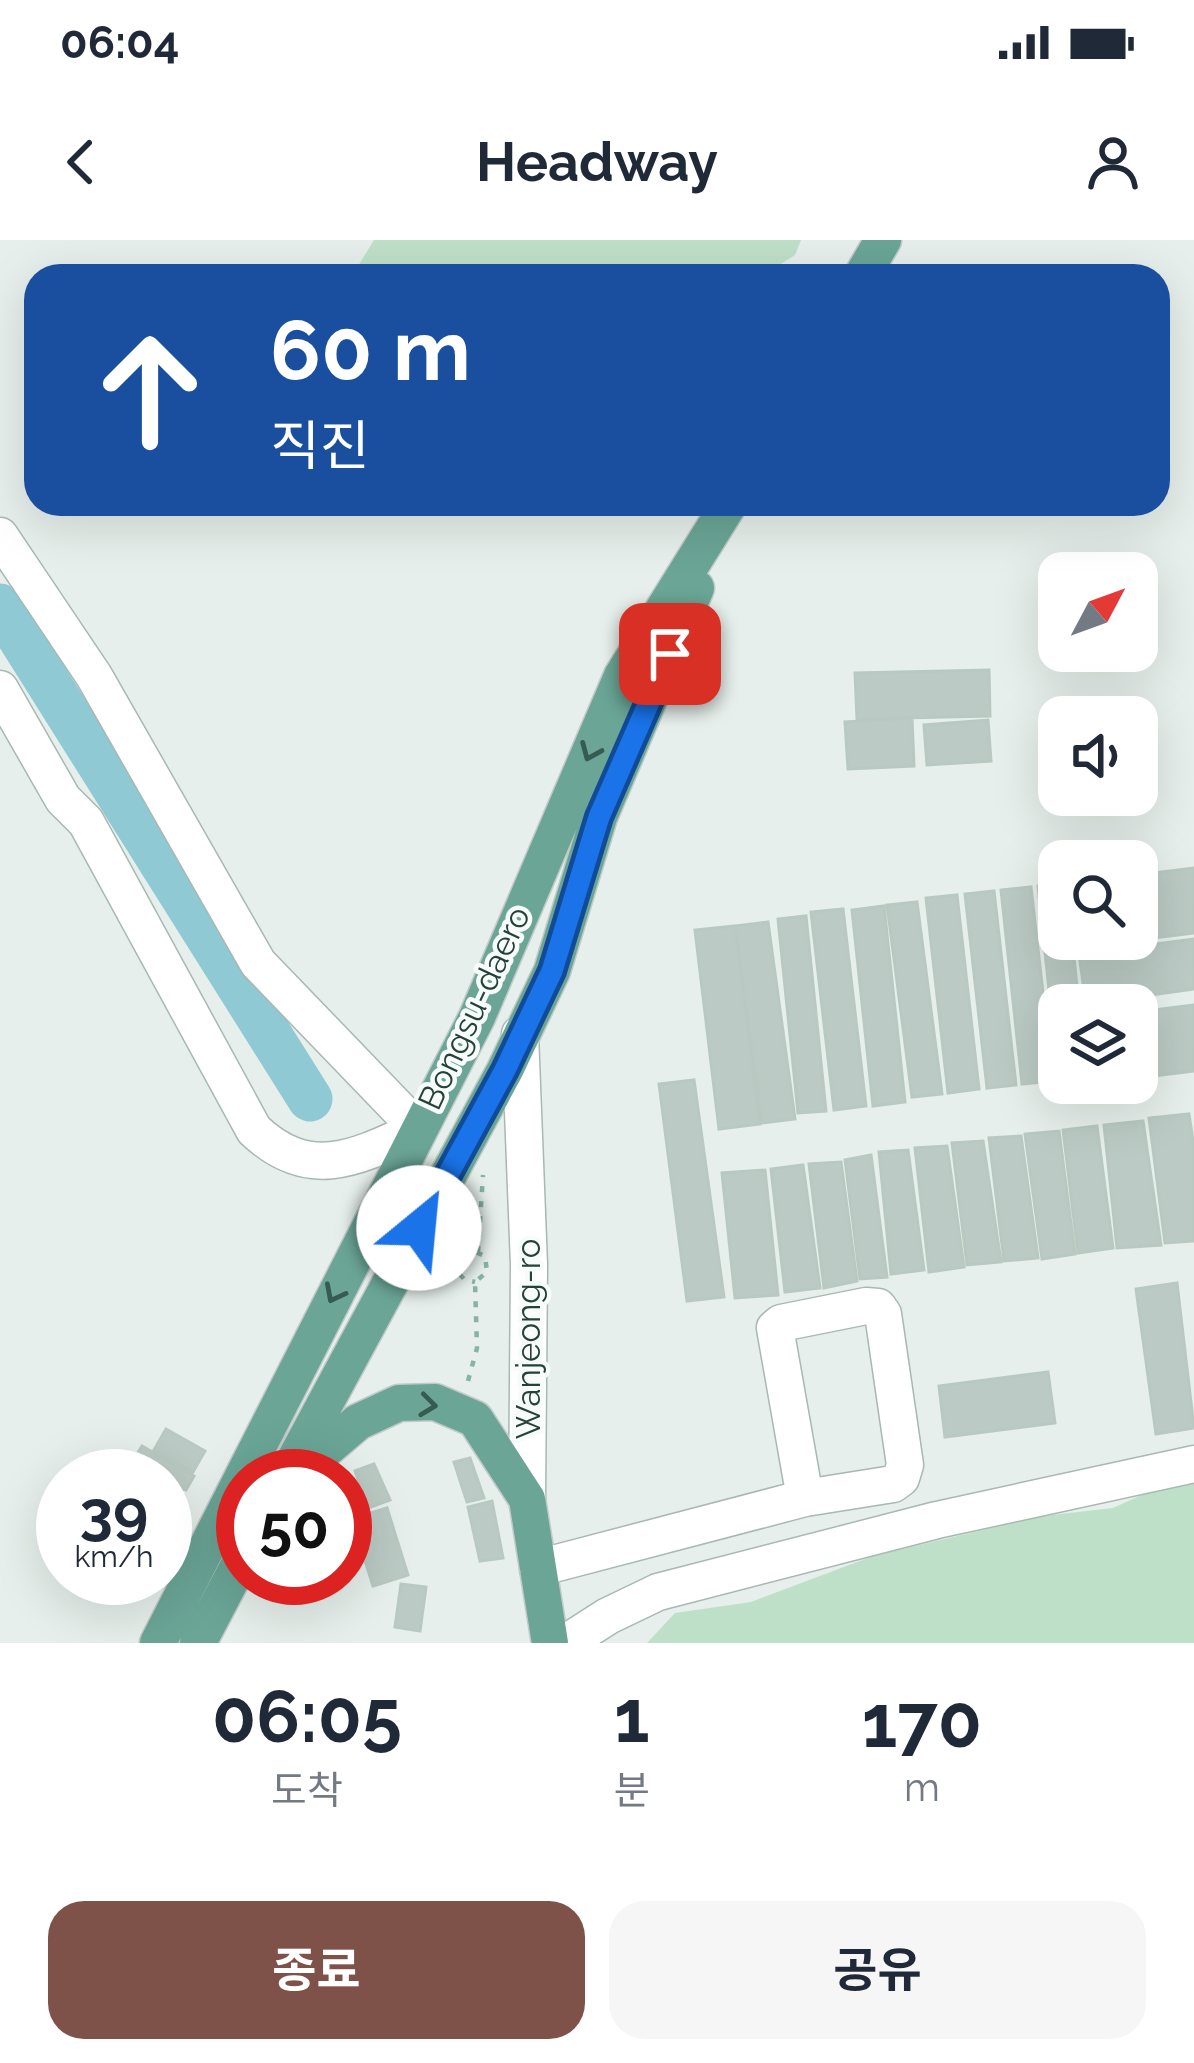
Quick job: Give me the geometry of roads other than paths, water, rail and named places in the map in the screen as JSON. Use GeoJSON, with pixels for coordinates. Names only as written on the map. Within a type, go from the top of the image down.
{"type":"FeatureCollection","features":[{"type":"Feature","properties":{"kind":"main road","name":"Bongsu-daero"},"geometry":{"type":"LineString","coordinates":[[158,1643],[477,1017],[622,676],[722,516]]}},
{"type":"Feature","properties":{"kind":"main road","name":"Bongsu-daero"},"geometry":{"type":"LineString","coordinates":[[304,1449],[505,1070],[552,971],[599,817],[655,692],[724,516]]}},
{"type":"Feature","properties":{"kind":"main road"},"geometry":{"type":"LineString","coordinates":[[520,1034],[526,961],[552,844]]}},
{"type":"Feature","properties":{"kind":"main road"},"geometry":{"type":"LineString","coordinates":[[383,1197],[405,1191],[419,1211],[419,1228]]}},
{"type":"Feature","properties":{"kind":"main road"},"geometry":{"type":"LineString","coordinates":[[324,1449],[358,1422],[399,1403],[435,1402],[475,1419],[527,1499]]}},
{"type":"Feature","properties":{"kind":"main road","name":"Wanjeong-ro"},"geometry":{"type":"LineString","coordinates":[[527,1499],[550,1643]]}},
{"type":"Feature","properties":{"kind":"main road"},"geometry":{"type":"LineString","coordinates":[[198,1643],[218,1605]]}},
{"type":"Feature","properties":{"kind":"street"},"geometry":{"type":"LineString","coordinates":[[0,536],[94,676],[258,963],[304,1016],[418,1129],[359,1156],[301,1162],[254,1130],[86,822],[63,799],[0,689]]}},
{"type":"Feature","properties":{"kind":"street","name":"Wanjeong-ro"},"geometry":{"type":"LineString","coordinates":[[520,1034],[529,1264],[527,1499]]}},
{"type":"Feature","properties":{"kind":"street"},"geometry":{"type":"LineString","coordinates":[[538,1568],[805,1498],[892,1484],[901,1478],[905,1465],[883,1314],[878,1307],[781,1323],[775,1328],[805,1498]]}},
{"type":"Feature","properties":{"kind":"street"},"geometry":{"type":"LineString","coordinates":[[566,1643],[658,1592],[937,1520],[1194,1464]]}},
{"type":"Feature","properties":{"kind":"waterway"},"geometry":{"type":"LineString","coordinates":[[0,606],[310,1099]]}}]}
